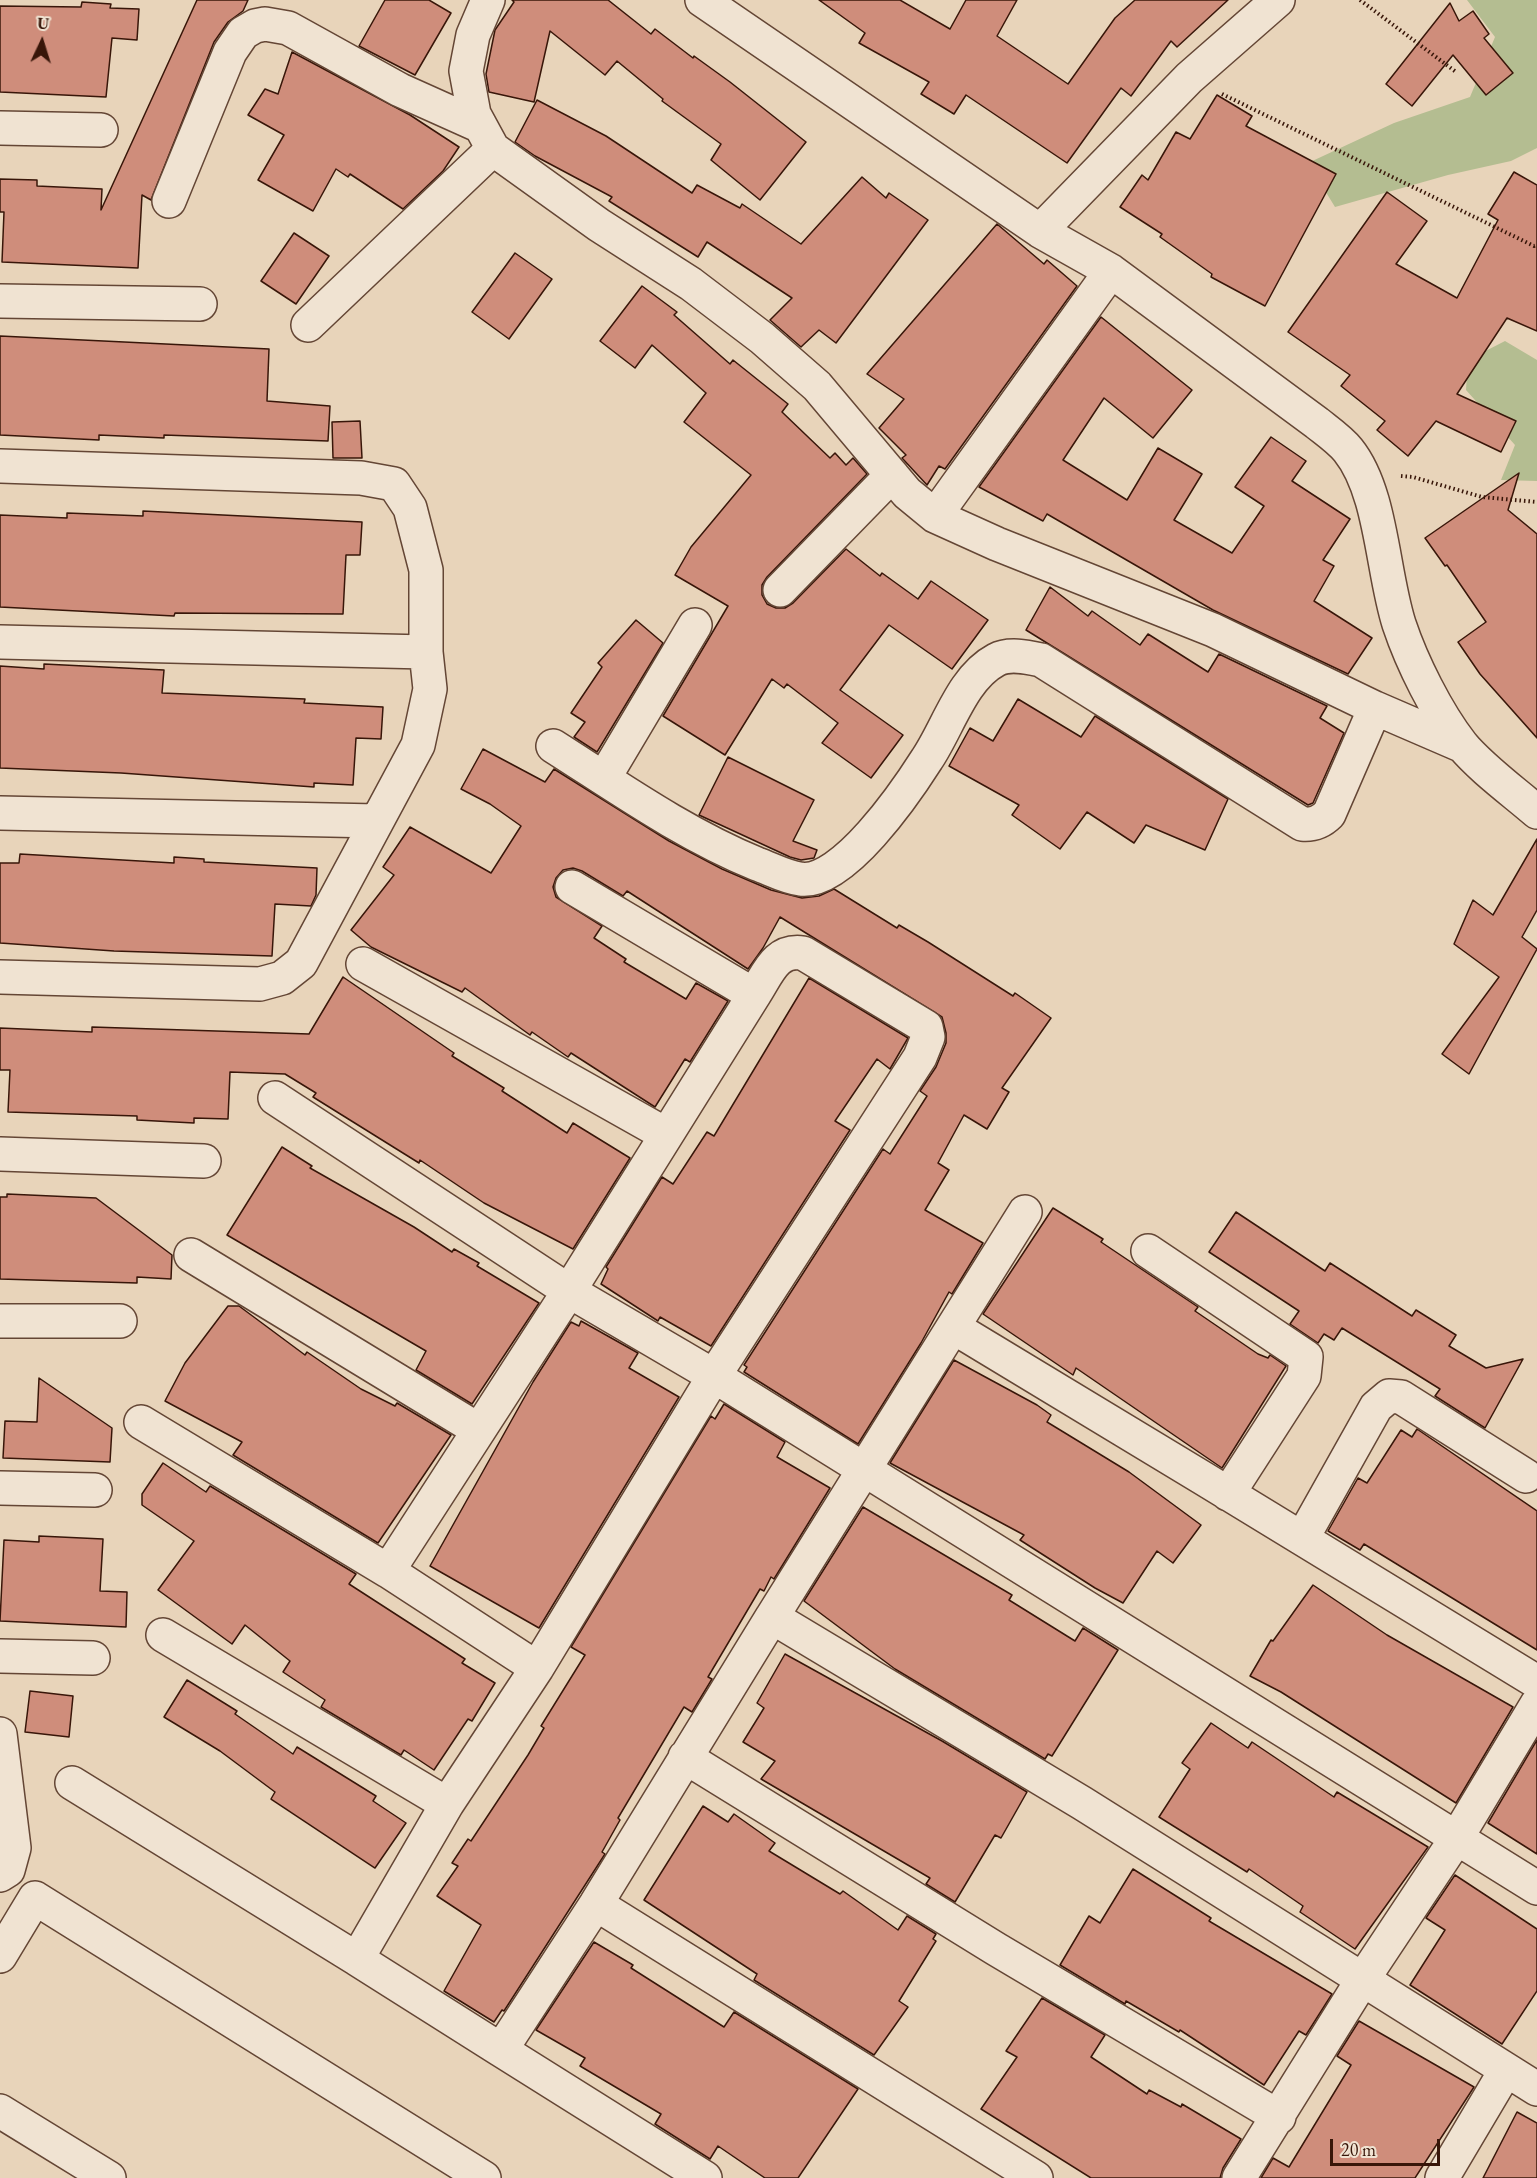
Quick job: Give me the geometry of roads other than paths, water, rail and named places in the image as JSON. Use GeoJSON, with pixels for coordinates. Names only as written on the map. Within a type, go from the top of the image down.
{"type":"FeatureCollection","features":[{"type":"Feature","properties":{"kind":"street"},"geometry":{"type":"LineString","coordinates":[[485,137],[466,71],[472,35],[488,0]]}},
{"type":"Feature","properties":{"kind":"street"},"geometry":{"type":"LineString","coordinates":[[702,0],[1040,231],[1111,271],[1348,449],[1365,478],[1371,496],[1383,563],[1399,624],[1426,686],[1463,746],[1537,812]]}},
{"type":"Feature","properties":{"kind":"street"},"geometry":{"type":"LineString","coordinates":[[1040,231],[1189,78],[1278,0]]}},
{"type":"Feature","properties":{"kind":"street"},"geometry":{"type":"LineString","coordinates":[[169,201],[230,52],[243,33],[265,24],[288,28],[485,137],[599,225],[691,284],[762,338],[818,386],[907,493],[935,516],[997,544],[1213,630],[1375,708],[1463,746]]}},
{"type":"Feature","properties":{"kind":"street"},"geometry":{"type":"LineString","coordinates":[[0,128],[101,130]]}},
{"type":"Feature","properties":{"kind":"street"},"geometry":{"type":"LineString","coordinates":[[308,325],[485,137]]}},
{"type":"Feature","properties":{"kind":"street"},"geometry":{"type":"LineString","coordinates":[[935,516],[1111,271]]}},
{"type":"Feature","properties":{"kind":"street"},"geometry":{"type":"LineString","coordinates":[[0,301],[200,304]]}},
{"type":"Feature","properties":{"kind":"street"},"geometry":{"type":"LineString","coordinates":[[0,466],[361,478],[394,484],[410,508],[426,570],[426,652],[430,688],[418,745],[301,963],[282,978],[260,984],[0,978]]}},
{"type":"Feature","properties":{"kind":"street"},"geometry":{"type":"LineString","coordinates":[[780,590],[892,476]]}},
{"type":"Feature","properties":{"kind":"street"},"geometry":{"type":"LineString","coordinates":[[604,778],[696,625]]}},
{"type":"Feature","properties":{"kind":"street"},"geometry":{"type":"LineString","coordinates":[[0,642],[426,652]]}},
{"type":"Feature","properties":{"kind":"street"},"geometry":{"type":"LineString","coordinates":[[553,746],[690,833],[744,859],[802,880],[820,876],[841,865],[867,839],[927,760],[972,681],[986,666],[999,658],[1020,656],[1041,660],[1302,824],[1309,825],[1318,823],[1329,814],[1375,708]]}},
{"type":"Feature","properties":{"kind":"street"},"geometry":{"type":"LineString","coordinates":[[0,813],[377,821]]}},
{"type":"Feature","properties":{"kind":"street"},"geometry":{"type":"LineString","coordinates":[[572,887],[754,995]]}},
{"type":"Feature","properties":{"kind":"street"},"geometry":{"type":"LineString","coordinates":[[357,1959],[447,1804],[537,1668],[714,1376],[920,1057],[928,1037],[926,1027],[803,953],[785,953],[778,958],[388,1572]]}},
{"type":"Feature","properties":{"kind":"street"},"geometry":{"type":"LineString","coordinates":[[363,964],[665,1134]]}},
{"type":"Feature","properties":{"kind":"street"},"geometry":{"type":"LineString","coordinates":[[275,1098],[449,1210],[568,1291],[714,1376],[1537,1888]]}},
{"type":"Feature","properties":{"kind":"street"},"geometry":{"type":"LineString","coordinates":[[0,1154],[204,1161]]}},
{"type":"Feature","properties":{"kind":"street"},"geometry":{"type":"LineString","coordinates":[[501,2050],[596,1904],[685,1757],[1025,1212]]}},
{"type":"Feature","properties":{"kind":"street"},"geometry":{"type":"LineString","coordinates":[[1148,1251],[1306,1357],[1304,1376],[1228,1494]]}},
{"type":"Feature","properties":{"kind":"street"},"geometry":{"type":"LineString","coordinates":[[191,1255],[477,1429]]}},
{"type":"Feature","properties":{"kind":"street"},"geometry":{"type":"LineString","coordinates":[[0,1321],[120,1322]]}},
{"type":"Feature","properties":{"kind":"street"},"geometry":{"type":"LineString","coordinates":[[953,1327],[1303,1537],[1537,1682]]}},
{"type":"Feature","properties":{"kind":"street"},"geometry":{"type":"LineString","coordinates":[[1303,1537],[1376,1407],[1389,1396],[1401,1397],[1526,1476]]}},
{"type":"Feature","properties":{"kind":"street"},"geometry":{"type":"LineString","coordinates":[[141,1422],[388,1572],[537,1668]]}},
{"type":"Feature","properties":{"kind":"street"},"geometry":{"type":"LineString","coordinates":[[0,1488],[95,1490]]}},
{"type":"Feature","properties":{"kind":"street"},"geometry":{"type":"LineString","coordinates":[[772,1617],[1083,1803],[1537,2089]]}},
{"type":"Feature","properties":{"kind":"street"},"geometry":{"type":"LineString","coordinates":[[163,1635],[447,1804]]}},
{"type":"Feature","properties":{"kind":"street"},"geometry":{"type":"LineString","coordinates":[[0,1656],[93,1658]]}},
{"type":"Feature","properties":{"kind":"street"},"geometry":{"type":"LineString","coordinates":[[1239,2178],[1279,2117],[1363,1978],[1456,1839],[1537,1704]]}},
{"type":"Feature","properties":{"kind":"street"},"geometry":{"type":"LineString","coordinates":[[0,1734],[14,1848],[8,1870],[0,1875]]}},
{"type":"Feature","properties":{"kind":"street"},"geometry":{"type":"LineString","coordinates":[[685,1757],[996,1949],[1279,2117]]}},
{"type":"Feature","properties":{"kind":"street"},"geometry":{"type":"LineString","coordinates":[[72,1783],[705,2178]]}},
{"type":"Feature","properties":{"kind":"street"},"geometry":{"type":"LineString","coordinates":[[0,1956],[35,1898],[484,2178]]}},
{"type":"Feature","properties":{"kind":"street"},"geometry":{"type":"LineString","coordinates":[[596,1904],[1036,2178]]}},
{"type":"Feature","properties":{"kind":"street"},"geometry":{"type":"LineString","coordinates":[[1442,2178],[1506,2070]]}},
{"type":"Feature","properties":{"kind":"street"},"geometry":{"type":"LineString","coordinates":[[0,2111],[109,2178]]}}]}
